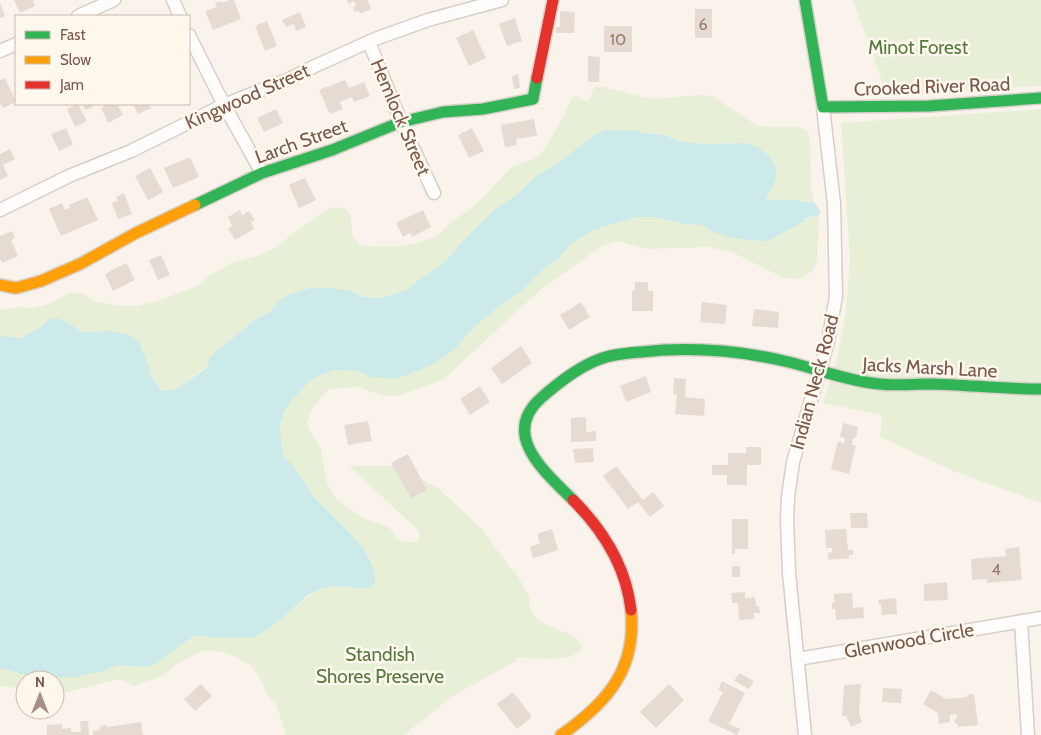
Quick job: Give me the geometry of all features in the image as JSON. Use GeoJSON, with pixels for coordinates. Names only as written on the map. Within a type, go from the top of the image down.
{"type":"FeatureCollection","features":[{"type":"Feature","properties":{"kind":"street"},"geometry":{"type":"LineString","coordinates":[[80,15],[114,0]]}},
{"type":"Feature","properties":{"kind":"street"},"geometry":{"type":"LineString","coordinates":[[173,0],[180,15]]}},
{"type":"Feature","properties":{"kind":"street","name":"Kingwood Street"},"geometry":{"type":"LineString","coordinates":[[0,210],[69,176],[131,151],[224,105],[289,79],[369,42],[428,20],[502,0]]}},
{"type":"Feature","properties":{"kind":"street","name":"Larch Street"},"geometry":{"type":"LineString","coordinates":[[0,285],[16,288],[42,281],[262,173],[332,150],[401,122],[443,112],[483,109],[533,99],[553,0]]}},
{"type":"Feature","properties":{"kind":"street","name":"Indian Neck Road"},"geometry":{"type":"LineString","coordinates":[[805,0],[824,107],[834,196],[836,282],[831,327],[793,462],[788,497],[788,566],[805,735]]}},
{"type":"Feature","properties":{"kind":"street"},"geometry":{"type":"LineString","coordinates":[[190,37],[224,105],[262,173]]}},
{"type":"Feature","properties":{"kind":"street","name":"Hemlock Street"},"geometry":{"type":"LineString","coordinates":[[369,42],[401,122],[434,192]]}},
{"type":"Feature","properties":{"kind":"street"},"geometry":{"type":"LineString","coordinates":[[0,51],[15,44]]}},
{"type":"Feature","properties":{"kind":"street","name":"Crooked River Road"},"geometry":{"type":"LineString","coordinates":[[824,107],[929,106],[1041,98]]}},
{"type":"Feature","properties":{"kind":"street","name":"Jacks Marsh Lane"},"geometry":{"type":"LineString","coordinates":[[561,735],[577,725],[594,710],[615,685],[628,659],[632,634],[632,615],[624,578],[605,537],[581,508],[541,468],[523,435],[523,425],[535,404],[587,364],[600,358],[628,353],[653,351],[721,352],[772,359],[818,372],[884,385],[928,384],[1041,390]]}},
{"type":"Feature","properties":{"kind":"street","name":"Glenwood Circle"},"geometry":{"type":"LineString","coordinates":[[798,659],[1041,618]]}},
{"type":"Feature","properties":{"kind":"street"},"geometry":{"type":"LineString","coordinates":[[1020,621],[1028,735]]}},
{"type":"Feature","properties":{"kind":"green space","name":"Minot Forest"},"geometry":{"type":"Polygon","coordinates":[[[853,0],[1041,0],[1041,86],[887,95],[853,0]]]}},
{"type":"Feature","properties":{"kind":"green space"},"geometry":{"type":"Polygon","coordinates":[[[595,87],[604,87],[651,99],[699,95],[712,96],[756,125],[805,129],[808,131],[810,141],[811,189],[814,202],[766,200],[776,180],[742,143],[702,144],[684,142],[664,135],[637,131],[558,163],[536,176],[471,232],[446,261],[407,290],[380,298],[363,297],[351,291],[281,299],[269,312],[253,321],[209,358],[207,367],[176,389],[162,391],[150,375],[149,366],[109,331],[82,332],[69,323],[48,320],[26,336],[7,338],[0,336],[0,309],[34,308],[51,303],[69,293],[82,293],[95,301],[113,305],[134,306],[155,302],[197,286],[206,278],[231,263],[257,256],[275,248],[318,215],[337,207],[345,209],[351,215],[352,235],[360,245],[380,247],[401,246],[430,239],[441,233],[452,221],[472,208],[512,167],[537,157],[551,138],[572,98],[577,96],[584,101],[588,101],[595,87]]]}},
{"type":"Feature","properties":{"kind":"green space"},"geometry":{"type":"Polygon","coordinates":[[[1041,109],[1041,503],[956,472],[880,437],[882,415],[823,403],[837,359],[846,311],[850,259],[841,123],[1041,109]]]}},
{"type":"Feature","properties":{"kind":"green space","name":"Standish Shores Preserve"},"geometry":{"type":"Polygon","coordinates":[[[819,215],[817,261],[812,271],[800,279],[784,278],[734,253],[709,247],[646,249],[617,241],[602,246],[540,290],[443,380],[398,396],[381,395],[359,387],[328,389],[311,411],[307,422],[310,431],[321,448],[327,483],[336,499],[365,519],[389,527],[397,539],[402,542],[418,542],[420,532],[349,466],[396,466],[437,487],[482,529],[510,568],[514,570],[530,597],[530,608],[535,617],[543,623],[573,636],[579,642],[582,649],[576,654],[569,657],[551,659],[517,657],[516,661],[453,696],[404,735],[286,735],[277,706],[268,696],[260,678],[251,665],[219,651],[202,651],[174,666],[165,675],[133,686],[123,680],[114,680],[65,692],[65,677],[103,672],[120,665],[142,667],[195,636],[254,637],[320,588],[332,586],[368,589],[353,536],[315,498],[293,465],[285,458],[282,448],[280,425],[285,411],[291,401],[309,382],[335,370],[356,371],[371,377],[455,349],[473,328],[519,293],[546,267],[557,260],[572,243],[595,229],[637,217],[652,217],[684,224],[703,225],[710,231],[747,240],[819,215]]]}},
{"type":"Feature","properties":{"kind":"green space"},"geometry":{"type":"Polygon","coordinates":[[[0,668],[15,672],[15,688],[0,686],[0,668]]]}},
{"type":"Feature","properties":{"kind":"water"},"geometry":{"type":"Polygon","coordinates":[[[605,130],[637,131],[664,135],[684,142],[702,144],[742,143],[756,146],[770,157],[776,167],[776,180],[766,200],[814,202],[821,212],[819,215],[804,219],[805,221],[768,241],[726,236],[710,231],[703,225],[684,224],[652,217],[637,217],[596,229],[572,243],[557,260],[546,267],[519,293],[473,328],[455,349],[432,365],[396,379],[371,377],[356,371],[335,370],[309,382],[291,401],[285,411],[280,425],[282,448],[285,458],[293,465],[315,498],[364,549],[374,570],[375,583],[368,589],[332,586],[320,589],[307,596],[270,628],[254,637],[195,636],[154,665],[142,667],[120,665],[103,672],[76,677],[65,677],[65,670],[15,670],[15,672],[0,668],[0,336],[21,338],[42,326],[48,320],[56,318],[69,323],[82,332],[109,331],[129,335],[140,345],[149,366],[150,375],[162,391],[176,389],[207,368],[209,358],[216,351],[253,321],[269,312],[281,299],[291,294],[311,288],[330,288],[351,291],[363,297],[380,298],[407,290],[446,261],[471,232],[498,207],[516,195],[536,176],[558,163],[593,136],[605,130]]]}},
{"type":"Feature","properties":{"kind":"building"},"geometry":{"type":"Polygon","coordinates":[[[14,0],[33,0],[35,6],[20,13],[14,0]]]}},
{"type":"Feature","properties":{"kind":"building"},"geometry":{"type":"Polygon","coordinates":[[[234,0],[241,19],[213,30],[205,11],[217,7],[215,3],[234,0]]]}},
{"type":"Feature","properties":{"kind":"building"},"geometry":{"type":"Polygon","coordinates":[[[347,0],[367,0],[371,9],[360,14],[359,11],[355,12],[353,7],[356,6],[354,1],[348,4],[347,0]]]}},
{"type":"Feature","properties":{"kind":"building"},"geometry":{"type":"Polygon","coordinates":[[[0,3],[5,16],[0,18],[0,3]]]}},
{"type":"Feature","properties":{"kind":"building"},"geometry":{"type":"Polygon","coordinates":[[[695,9],[712,9],[712,38],[695,38],[695,9]]]}},
{"type":"Feature","properties":{"kind":"building"},"geometry":{"type":"Polygon","coordinates":[[[560,11],[575,12],[574,33],[556,33],[556,27],[560,27],[560,11]]]}},
{"type":"Feature","properties":{"kind":"building"},"geometry":{"type":"Polygon","coordinates":[[[300,12],[306,27],[296,31],[294,24],[286,27],[282,20],[300,12]]]}},
{"type":"Feature","properties":{"kind":"building"},"geometry":{"type":"Polygon","coordinates":[[[515,18],[522,41],[507,46],[499,24],[515,18]]]}},
{"type":"Feature","properties":{"kind":"building"},"geometry":{"type":"Polygon","coordinates":[[[267,21],[277,46],[265,51],[255,26],[267,21]]]}},
{"type":"Feature","properties":{"kind":"building"},"geometry":{"type":"Polygon","coordinates":[[[604,26],[632,26],[632,52],[604,52],[604,26]]]}},
{"type":"Feature","properties":{"kind":"building"},"geometry":{"type":"Polygon","coordinates":[[[473,30],[486,58],[469,66],[456,38],[473,30]]]}},
{"type":"Feature","properties":{"kind":"building"},"geometry":{"type":"Polygon","coordinates":[[[588,56],[600,57],[599,82],[588,82],[588,56]]]}},
{"type":"Feature","properties":{"kind":"building"},"geometry":{"type":"Polygon","coordinates":[[[518,74],[520,88],[514,89],[512,76],[518,74]]]}},
{"type":"Feature","properties":{"kind":"building"},"geometry":{"type":"Polygon","coordinates":[[[5,78],[15,100],[15,102],[3,108],[0,102],[0,80],[5,78]]]}},
{"type":"Feature","properties":{"kind":"building"},"geometry":{"type":"Polygon","coordinates":[[[345,80],[349,88],[364,82],[370,96],[354,102],[352,97],[340,102],[343,109],[330,114],[319,90],[345,80]]]}},
{"type":"Feature","properties":{"kind":"building"},"geometry":{"type":"Polygon","coordinates":[[[79,105],[87,121],[75,127],[67,109],[79,105]]]}},
{"type":"Feature","properties":{"kind":"building"},"geometry":{"type":"Polygon","coordinates":[[[83,105],[92,105],[93,107],[85,110],[83,105]]]}},
{"type":"Feature","properties":{"kind":"building"},"geometry":{"type":"Polygon","coordinates":[[[106,105],[118,105],[123,115],[108,123],[101,108],[106,105]]]}},
{"type":"Feature","properties":{"kind":"building"},"geometry":{"type":"Polygon","coordinates":[[[134,105],[150,105],[151,108],[138,114],[134,105]]]}},
{"type":"Feature","properties":{"kind":"building"},"geometry":{"type":"Polygon","coordinates":[[[276,109],[283,123],[264,132],[257,118],[276,109]]]}},
{"type":"Feature","properties":{"kind":"building"},"geometry":{"type":"Polygon","coordinates":[[[534,119],[537,136],[516,139],[517,145],[505,147],[501,125],[534,119]]]}},
{"type":"Feature","properties":{"kind":"building"},"geometry":{"type":"Polygon","coordinates":[[[66,128],[73,145],[59,151],[51,134],[66,128]]]}},
{"type":"Feature","properties":{"kind":"building"},"geometry":{"type":"Polygon","coordinates":[[[472,128],[484,151],[469,158],[458,135],[472,128]]]}},
{"type":"Feature","properties":{"kind":"building"},"geometry":{"type":"Polygon","coordinates":[[[10,149],[15,159],[3,165],[8,176],[0,180],[0,154],[10,149]]]}},
{"type":"Feature","properties":{"kind":"building"},"geometry":{"type":"Polygon","coordinates":[[[190,157],[199,177],[173,188],[164,168],[190,157]]]}},
{"type":"Feature","properties":{"kind":"building"},"geometry":{"type":"Polygon","coordinates":[[[150,168],[163,192],[148,200],[135,176],[150,168]]]}},
{"type":"Feature","properties":{"kind":"building"},"geometry":{"type":"Polygon","coordinates":[[[305,178],[316,200],[299,208],[289,185],[305,178]]]}},
{"type":"Feature","properties":{"kind":"building"},"geometry":{"type":"Polygon","coordinates":[[[124,193],[132,214],[118,219],[112,203],[118,201],[116,197],[124,193]]]}},
{"type":"Feature","properties":{"kind":"building"},"geometry":{"type":"Polygon","coordinates":[[[87,197],[98,220],[61,236],[49,209],[62,203],[65,210],[71,207],[69,205],[87,197]]]}},
{"type":"Feature","properties":{"kind":"building"},"geometry":{"type":"Polygon","coordinates":[[[240,210],[242,215],[249,211],[255,220],[251,222],[254,229],[235,240],[228,228],[232,226],[228,217],[240,210]]]}},
{"type":"Feature","properties":{"kind":"building"},"geometry":{"type":"Polygon","coordinates":[[[423,210],[431,227],[412,237],[410,233],[403,237],[396,223],[423,210]]]}},
{"type":"Feature","properties":{"kind":"building"},"geometry":{"type":"Polygon","coordinates":[[[12,231],[15,238],[11,240],[18,256],[2,263],[0,259],[0,236],[12,231]]]}},
{"type":"Feature","properties":{"kind":"building"},"geometry":{"type":"Polygon","coordinates":[[[161,255],[170,275],[158,280],[149,260],[161,255]]]}},
{"type":"Feature","properties":{"kind":"building"},"geometry":{"type":"Polygon","coordinates":[[[126,263],[135,280],[113,291],[105,274],[126,263]]]}},
{"type":"Feature","properties":{"kind":"building"},"geometry":{"type":"Polygon","coordinates":[[[635,282],[648,282],[648,291],[653,291],[653,311],[632,311],[632,291],[635,291],[635,282]]]}},
{"type":"Feature","properties":{"kind":"building"},"geometry":{"type":"Polygon","coordinates":[[[581,302],[590,317],[569,330],[560,315],[581,302]]]}},
{"type":"Feature","properties":{"kind":"building"},"geometry":{"type":"Polygon","coordinates":[[[702,302],[727,305],[725,324],[700,322],[702,302]]]}},
{"type":"Feature","properties":{"kind":"building"},"geometry":{"type":"Polygon","coordinates":[[[754,309],[779,312],[778,328],[752,326],[754,309]]]}},
{"type":"Feature","properties":{"kind":"building"},"geometry":{"type":"Polygon","coordinates":[[[521,346],[532,363],[502,384],[491,368],[521,346]]]}},
{"type":"Feature","properties":{"kind":"building"},"geometry":{"type":"Polygon","coordinates":[[[646,376],[651,392],[626,402],[620,386],[646,376]]]}},
{"type":"Feature","properties":{"kind":"building"},"geometry":{"type":"Polygon","coordinates":[[[674,378],[686,379],[685,397],[705,399],[704,416],[675,414],[677,395],[673,394],[674,378]]]}},
{"type":"Feature","properties":{"kind":"building"},"geometry":{"type":"Polygon","coordinates":[[[480,386],[490,402],[470,415],[460,399],[480,386]]]}},
{"type":"Feature","properties":{"kind":"building"},"geometry":{"type":"Polygon","coordinates":[[[586,417],[586,432],[596,431],[596,441],[571,442],[571,418],[586,417]]]}},
{"type":"Feature","properties":{"kind":"building"},"geometry":{"type":"Polygon","coordinates":[[[368,421],[372,441],[348,445],[344,425],[368,421]]]}},
{"type":"Feature","properties":{"kind":"building"},"geometry":{"type":"Polygon","coordinates":[[[843,423],[858,427],[856,438],[853,438],[852,445],[856,445],[849,474],[831,469],[838,441],[844,443],[845,438],[840,437],[843,423]]]}},
{"type":"Feature","properties":{"kind":"building"},"geometry":{"type":"Polygon","coordinates":[[[746,447],[761,447],[761,465],[747,465],[747,485],[727,485],[727,475],[712,475],[712,465],[728,465],[728,453],[746,453],[746,447]]]}},
{"type":"Feature","properties":{"kind":"building"},"geometry":{"type":"Polygon","coordinates":[[[593,448],[594,462],[575,463],[573,449],[593,448]]]}},
{"type":"Feature","properties":{"kind":"building"},"geometry":{"type":"Polygon","coordinates":[[[408,454],[427,490],[411,498],[391,463],[408,454]]]}},
{"type":"Feature","properties":{"kind":"building"},"geometry":{"type":"Polygon","coordinates":[[[616,466],[643,500],[653,492],[664,506],[650,517],[638,502],[628,509],[603,476],[616,466]]]}},
{"type":"Feature","properties":{"kind":"building"},"geometry":{"type":"Polygon","coordinates":[[[850,513],[867,513],[868,528],[851,528],[850,513]]]}},
{"type":"Feature","properties":{"kind":"building"},"geometry":{"type":"Polygon","coordinates":[[[732,519],[748,519],[748,549],[735,549],[735,554],[732,554],[732,519]]]}},
{"type":"Feature","properties":{"kind":"building"},"geometry":{"type":"Polygon","coordinates":[[[552,529],[558,550],[533,558],[530,547],[540,543],[537,534],[552,529]]]}},
{"type":"Feature","properties":{"kind":"building"},"geometry":{"type":"Polygon","coordinates":[[[846,529],[848,550],[853,550],[853,555],[849,555],[849,558],[828,560],[828,553],[832,552],[832,548],[826,548],[825,530],[846,529]]]}},
{"type":"Feature","properties":{"kind":"building"},"geometry":{"type":"Polygon","coordinates":[[[1019,547],[1022,580],[987,583],[987,579],[972,580],[971,559],[1006,556],[1005,549],[1019,547]]]}},
{"type":"Feature","properties":{"kind":"building"},"geometry":{"type":"Polygon","coordinates":[[[732,566],[740,566],[740,577],[732,577],[732,566]]]}},
{"type":"Feature","properties":{"kind":"building"},"geometry":{"type":"Polygon","coordinates":[[[947,582],[948,600],[924,601],[924,584],[947,582]]]}},
{"type":"Feature","properties":{"kind":"building"},"geometry":{"type":"Polygon","coordinates":[[[745,592],[745,598],[755,597],[756,606],[759,606],[760,613],[754,613],[754,619],[739,620],[738,603],[732,603],[731,593],[745,592]]]}},
{"type":"Feature","properties":{"kind":"building"},"geometry":{"type":"Polygon","coordinates":[[[852,593],[853,608],[863,607],[864,618],[836,620],[835,609],[832,609],[834,594],[852,593]]]}},
{"type":"Feature","properties":{"kind":"building"},"geometry":{"type":"Polygon","coordinates":[[[896,598],[897,614],[882,615],[881,604],[879,604],[878,600],[896,598]]]}},
{"type":"Feature","properties":{"kind":"building"},"geometry":{"type":"Polygon","coordinates":[[[739,673],[754,681],[749,689],[734,681],[739,673]]]}},
{"type":"Feature","properties":{"kind":"building"},"geometry":{"type":"Polygon","coordinates":[[[722,681],[745,693],[729,724],[740,729],[737,735],[708,721],[723,692],[718,690],[722,681]]]}},
{"type":"Feature","properties":{"kind":"building"},"geometry":{"type":"Polygon","coordinates":[[[201,684],[212,696],[195,711],[184,699],[201,684]]]}},
{"type":"Feature","properties":{"kind":"building"},"geometry":{"type":"Polygon","coordinates":[[[669,684],[684,700],[656,728],[640,712],[669,684]]]}},
{"type":"Feature","properties":{"kind":"building"},"geometry":{"type":"Polygon","coordinates":[[[861,684],[859,714],[862,722],[851,727],[846,716],[842,716],[844,685],[861,684]]]}},
{"type":"Feature","properties":{"kind":"building"},"geometry":{"type":"Polygon","coordinates":[[[883,688],[902,689],[901,703],[882,702],[883,688]]]}},
{"type":"Feature","properties":{"kind":"building"},"geometry":{"type":"Polygon","coordinates":[[[931,690],[946,699],[967,697],[967,695],[974,694],[978,725],[958,727],[957,723],[955,724],[957,714],[950,715],[950,722],[939,724],[938,713],[923,704],[931,690]]]}},
{"type":"Feature","properties":{"kind":"building"},"geometry":{"type":"Polygon","coordinates":[[[513,692],[532,717],[517,729],[497,704],[513,692]]]}},
{"type":"Feature","properties":{"kind":"building"},"geometry":{"type":"Polygon","coordinates":[[[80,721],[88,721],[89,735],[47,735],[47,725],[62,724],[62,729],[71,728],[71,732],[81,732],[80,721]]]}},
{"type":"Feature","properties":{"kind":"building"},"geometry":{"type":"Polygon","coordinates":[[[141,722],[143,735],[93,735],[93,731],[100,730],[100,726],[107,725],[107,727],[141,722]]]}},
{"type":"Feature","properties":{"kind":"traffic: fast"},"geometry":{"type":"LineString","coordinates":[[805,0],[823,107],[929,106],[1041,98]]}},
{"type":"Feature","properties":{"kind":"traffic: fast"},"geometry":{"type":"LineString","coordinates":[[195,205],[262,173],[332,150],[401,122],[443,112],[483,109],[533,99],[537,78]]}},
{"type":"Feature","properties":{"kind":"traffic: fast"},"geometry":{"type":"LineString","coordinates":[[573,500],[550,477],[531,452],[526,439],[525,426],[529,412],[554,387],[584,366],[610,356],[659,350],[730,352],[766,357],[855,380],[879,384],[932,384],[1041,389]]}},
{"type":"Feature","properties":{"kind":"traffic: slow"},"geometry":{"type":"LineString","coordinates":[[0,285],[16,288],[41,281],[80,264],[136,233],[195,205]]}},
{"type":"Feature","properties":{"kind":"traffic: slow"},"geometry":{"type":"LineString","coordinates":[[561,735],[592,710],[616,683],[624,667],[629,650],[632,631],[631,610]]}},
{"type":"Feature","properties":{"kind":"traffic: jam"},"geometry":{"type":"LineString","coordinates":[[537,78],[553,0]]}},
{"type":"Feature","properties":{"kind":"traffic: jam"},"geometry":{"type":"LineString","coordinates":[[573,500],[594,524],[611,550],[624,578],[631,610]]}}]}
